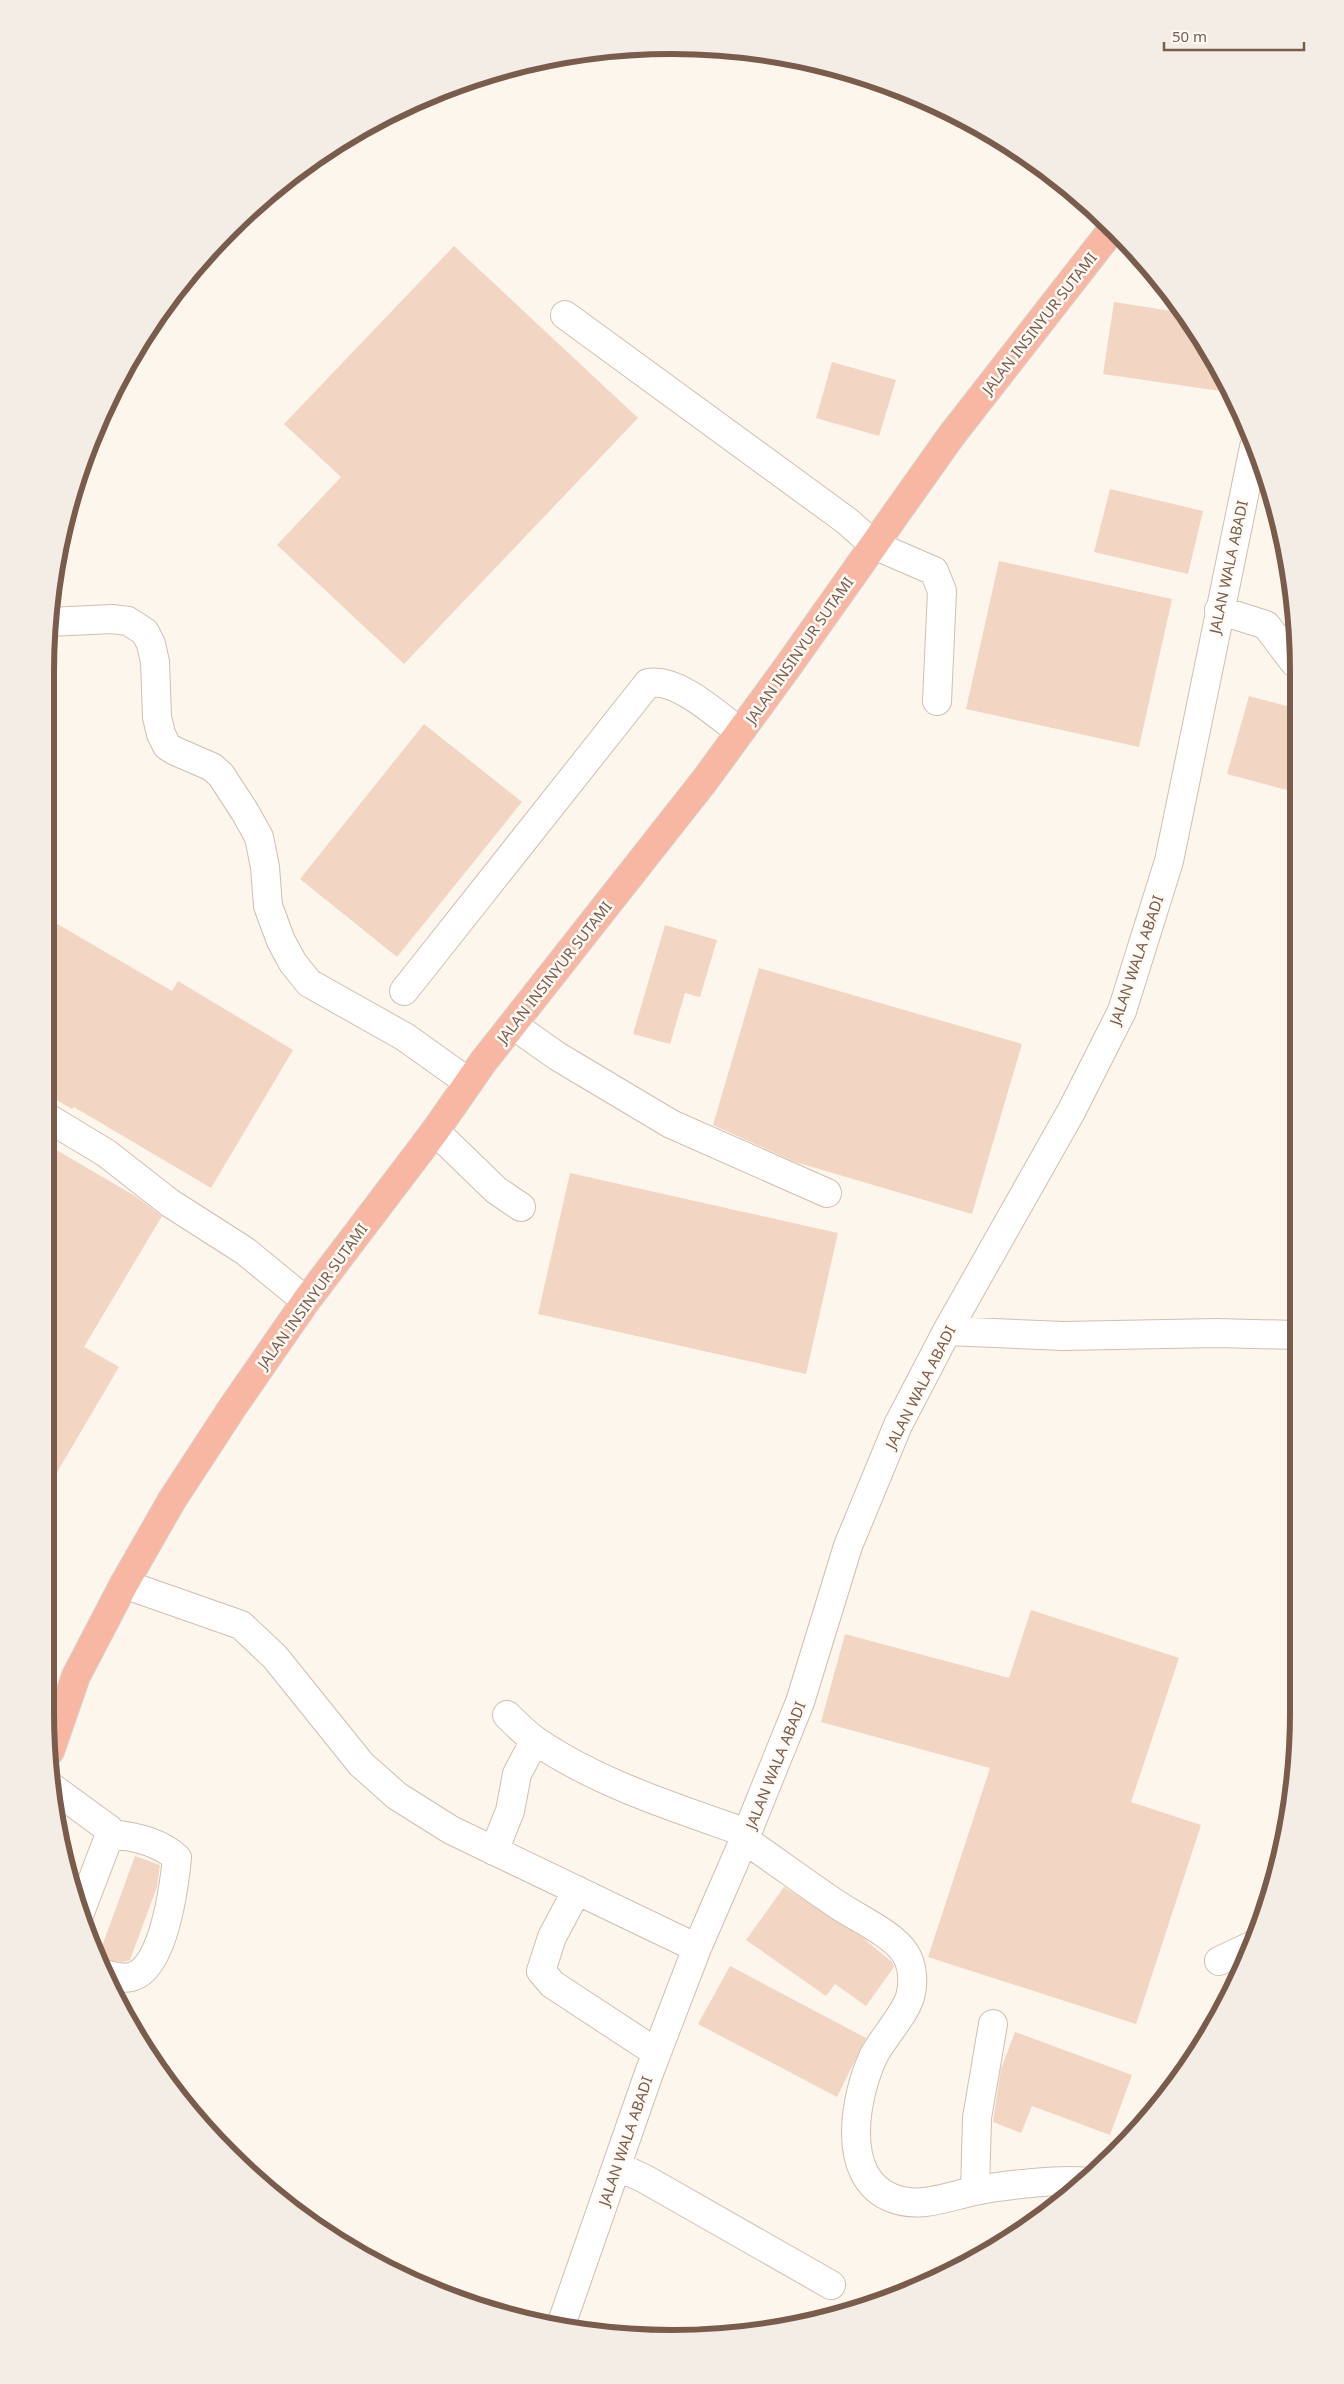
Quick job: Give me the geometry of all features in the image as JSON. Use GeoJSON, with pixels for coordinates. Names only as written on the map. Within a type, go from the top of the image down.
{"type":"FeatureCollection","features":[{"type":"Feature","properties":{"kind":"highway","name":"JALAN INSINYUR SUTAMI"},"geometry":{"type":"LineString","coordinates":[[55,1738],[76,1676],[124,1584],[177,1492],[306,1301],[435,1131],[468,1082],[740,732],[951,436],[1108,234]]}},
{"type":"Feature","properties":{"kind":"street"},"geometry":{"type":"LineString","coordinates":[[565,315],[846,521],[874,545],[934,571],[942,591],[937,701]]}},
{"type":"Feature","properties":{"kind":"street","name":"JALAN WALA ABADI"},"geometry":{"type":"LineString","coordinates":[[563,2320],[657,2053],[697,1948],[746,1836],[800,1702],[848,1546],[898,1426],[947,1331],[1072,1110],[1122,1011],[1169,861],[1252,458]]}},
{"type":"Feature","properties":{"kind":"street"},"geometry":{"type":"LineString","coordinates":[[1219,610],[1266,625],[1290,656]]}},
{"type":"Feature","properties":{"kind":"street"},"geometry":{"type":"LineString","coordinates":[[56,622],[112,619],[128,621],[145,632],[151,644],[155,662],[157,717],[161,734],[167,746],[212,767],[221,775],[245,812],[259,838],[265,867],[268,906],[281,941],[309,983],[405,1037],[468,1082]]}},
{"type":"Feature","properties":{"kind":"street"},"geometry":{"type":"LineString","coordinates":[[404,991],[648,683],[659,681],[675,685],[740,732]]}},
{"type":"Feature","properties":{"kind":"street"},"geometry":{"type":"LineString","coordinates":[[513,1025],[558,1056],[671,1124],[827,1193]]}},
{"type":"Feature","properties":{"kind":"street"},"geometry":{"type":"LineString","coordinates":[[54,1122],[106,1153],[170,1203],[246,1251],[306,1301]]}},
{"type":"Feature","properties":{"kind":"street"},"geometry":{"type":"LineString","coordinates":[[435,1131],[496,1190],[521,1207]]}},
{"type":"Feature","properties":{"kind":"street"},"geometry":{"type":"LineString","coordinates":[[947,1331],[1063,1336],[1217,1333],[1290,1335]]}},
{"type":"Feature","properties":{"kind":"street"},"geometry":{"type":"LineString","coordinates":[[124,1584],[240,1625],[275,1657],[361,1764],[397,1796],[451,1830],[697,1948]]}},
{"type":"Feature","properties":{"kind":"street"},"geometry":{"type":"LineString","coordinates":[[507,1715],[535,1740],[584,1768],[746,1836],[838,1905],[894,1941],[906,1954],[911,1967],[912,1984],[910,1999],[874,2056],[859,2096],[856,2144],[863,2169],[876,2188],[892,2198],[912,2202],[936,2201],[975,2191],[1034,2184],[1073,2183]]}},
{"type":"Feature","properties":{"kind":"street"},"geometry":{"type":"LineString","coordinates":[[494,1851],[510,1810],[517,1774],[535,1740]]}},
{"type":"Feature","properties":{"kind":"street"},"geometry":{"type":"LineString","coordinates":[[59,1793],[109,1829],[110,1834],[84,1901]]}},
{"type":"Feature","properties":{"kind":"street"},"geometry":{"type":"LineString","coordinates":[[110,1834],[133,1836],[171,1852],[177,1858],[173,1892],[151,1962],[135,1976],[121,1978],[114,1976]]}},
{"type":"Feature","properties":{"kind":"street"},"geometry":{"type":"LineString","coordinates":[[577,1890],[552,1936],[541,1970],[552,1984],[657,2053]]}},
{"type":"Feature","properties":{"kind":"street"},"geometry":{"type":"LineString","coordinates":[[1220,1961],[1242,1950]]}},
{"type":"Feature","properties":{"kind":"street"},"geometry":{"type":"LineString","coordinates":[[975,2191],[977,2118],[993,2024]]}},
{"type":"Feature","properties":{"kind":"street"},"geometry":{"type":"LineString","coordinates":[[617,2166],[645,2179],[831,2285]]}},
{"type":"Feature","properties":{"kind":"building"},"geometry":{"type":"Polygon","coordinates":[[[454,246],[638,418],[404,664],[277,545],[341,477],[284,424],[454,246]]]}},
{"type":"Feature","properties":{"kind":"building"},"geometry":{"type":"Polygon","coordinates":[[[1114,302],[1173,311],[1207,363],[1222,391],[1103,374],[1114,302]]]}},
{"type":"Feature","properties":{"kind":"building"},"geometry":{"type":"Polygon","coordinates":[[[832,362],[896,380],[879,436],[816,418],[832,362]]]}},
{"type":"Feature","properties":{"kind":"building"},"geometry":{"type":"Polygon","coordinates":[[[1110,489],[1203,511],[1188,574],[1094,552],[1110,489]]]}},
{"type":"Feature","properties":{"kind":"building"},"geometry":{"type":"Polygon","coordinates":[[[999,561],[1172,599],[1139,747],[966,709],[999,561]]]}},
{"type":"Feature","properties":{"kind":"building"},"geometry":{"type":"Polygon","coordinates":[[[1249,696],[1290,707],[1290,791],[1227,774],[1249,696]]]}},
{"type":"Feature","properties":{"kind":"building"},"geometry":{"type":"Polygon","coordinates":[[[424,724],[522,802],[397,957],[300,879],[424,724]]]}},
{"type":"Feature","properties":{"kind":"building"},"geometry":{"type":"Polygon","coordinates":[[[54,922],[172,991],[178,981],[293,1050],[211,1188],[74,1107],[72,1109],[54,1098],[54,922]]]}},
{"type":"Feature","properties":{"kind":"building"},"geometry":{"type":"Polygon","coordinates":[[[665,925],[717,940],[700,997],[685,993],[670,1044],[633,1034],[665,925]]]}},
{"type":"Feature","properties":{"kind":"building"},"geometry":{"type":"Polygon","coordinates":[[[759,968],[1022,1044],[972,1214],[795,1162],[713,1125],[759,968]]]}},
{"type":"Feature","properties":{"kind":"building"},"geometry":{"type":"Polygon","coordinates":[[[54,1149],[135,1196],[162,1216],[84,1347],[119,1367],[54,1478],[54,1149]]]}},
{"type":"Feature","properties":{"kind":"building"},"geometry":{"type":"Polygon","coordinates":[[[570,1173],[838,1233],[806,1374],[538,1314],[570,1173]]]}},
{"type":"Feature","properties":{"kind":"building"},"geometry":{"type":"Polygon","coordinates":[[[1031,1610],[1179,1658],[1131,1802],[1201,1825],[1136,2024],[928,1957],[990,1768],[821,1722],[845,1634],[1009,1678],[1031,1610]]]}},
{"type":"Feature","properties":{"kind":"building"},"geometry":{"type":"Polygon","coordinates":[[[135,1856],[160,1865],[157,1887],[130,1960],[124,1962],[107,1961],[101,1949],[135,1856]]]}},
{"type":"Feature","properties":{"kind":"building"},"geometry":{"type":"Polygon","coordinates":[[[784,1887],[863,1938],[892,1962],[894,1967],[866,2006],[835,1984],[826,1996],[746,1940],[784,1887]]]}},
{"type":"Feature","properties":{"kind":"building"},"geometry":{"type":"Polygon","coordinates":[[[730,1966],[866,2038],[837,2097],[698,2024],[730,1966]]]}},
{"type":"Feature","properties":{"kind":"building"},"geometry":{"type":"Polygon","coordinates":[[[1015,2032],[1132,2075],[1110,2135],[1032,2106],[1021,2133],[993,2122],[1001,2069],[1015,2032]]]}}]}
